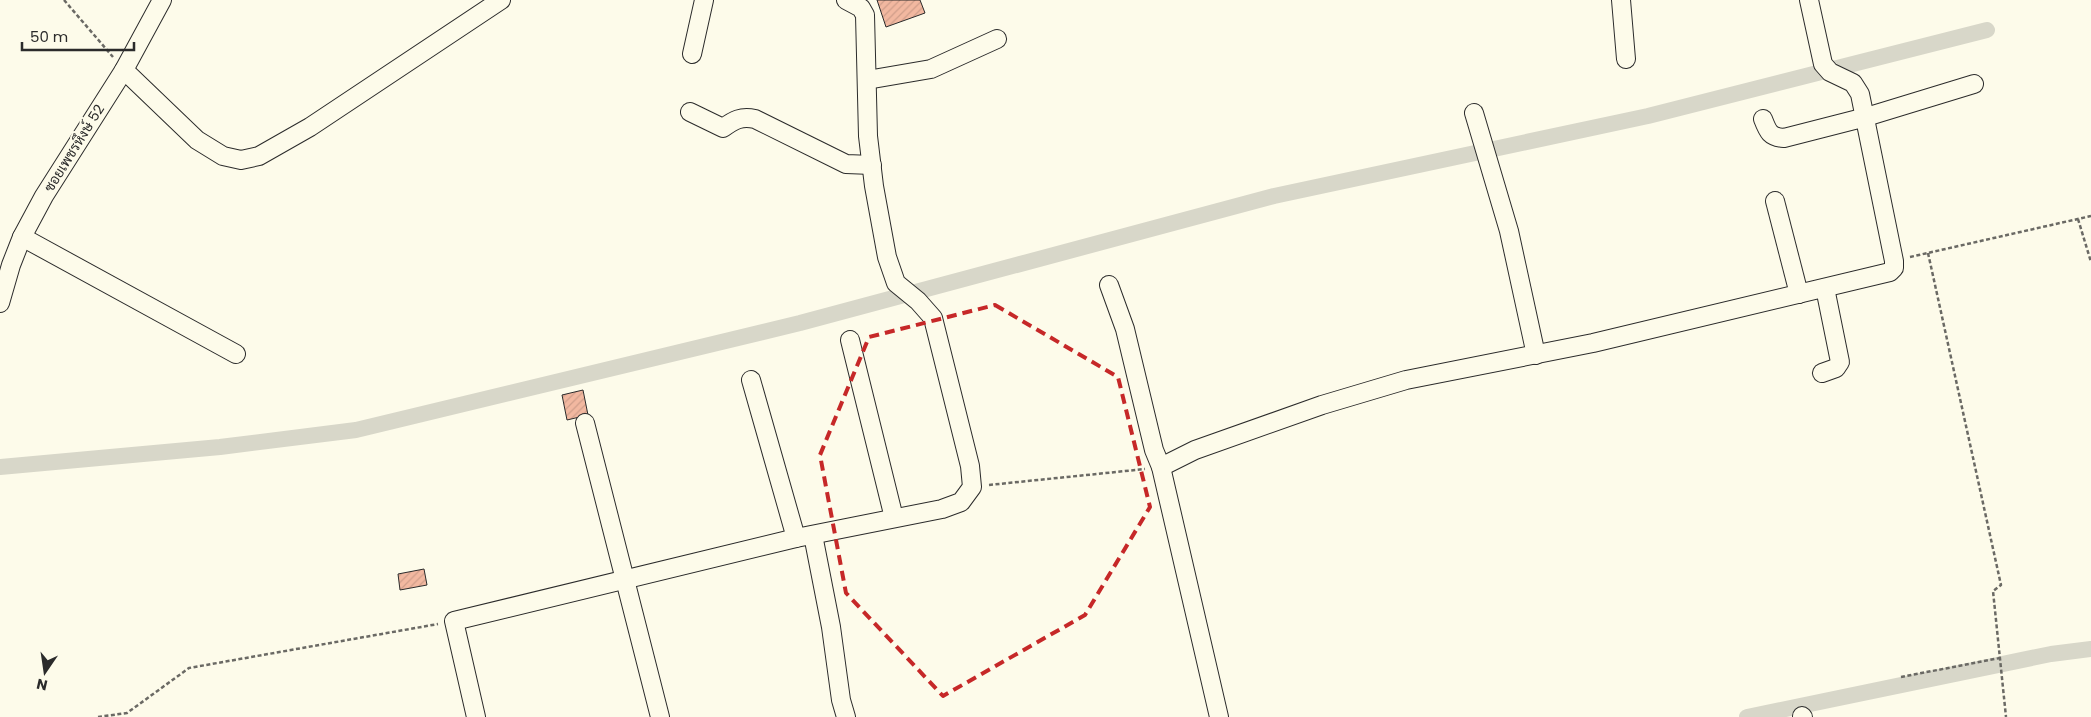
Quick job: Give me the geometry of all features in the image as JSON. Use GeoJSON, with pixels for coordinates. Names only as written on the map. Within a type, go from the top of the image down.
{"type":"FeatureCollection","features":[{"type":"Feature","properties":{"kind":"street","name":"ซอยเพชรหึงษ์ 52"},"geometry":{"type":"LineString","coordinates":[[0,303],[11,265],[22,237],[44,196],[124,70],[162,0]]}},
{"type":"Feature","properties":{"kind":"street"},"geometry":{"type":"LineString","coordinates":[[124,70],[197,140],[223,156],[241,160],[258,156],[310,127],[501,0]]}},
{"type":"Feature","properties":{"kind":"street"},"geometry":{"type":"LineString","coordinates":[[692,54],[704,0]]}},
{"type":"Feature","properties":{"kind":"street"},"geometry":{"type":"LineString","coordinates":[[476,717],[454,621],[624,578],[804,536],[942,509],[961,502],[972,487],[970,466],[933,318],[918,301],[896,282],[887,257],[868,136],[865,15],[861,8],[846,0]]}},
{"type":"Feature","properties":{"kind":"street"},"geometry":{"type":"LineString","coordinates":[[1621,0],[1626,59]]}},
{"type":"Feature","properties":{"kind":"street"},"geometry":{"type":"LineString","coordinates":[[1161,467],[1195,450],[1322,405],[1406,380],[1593,343],[1890,272],[1894,268],[1894,261],[1860,94],[1853,83],[1830,72],[1824,64],[1809,0]]}},
{"type":"Feature","properties":{"kind":"street"},"geometry":{"type":"LineString","coordinates":[[866,80],[931,69],[997,40]]}},
{"type":"Feature","properties":{"kind":"street"},"geometry":{"type":"LineString","coordinates":[[1763,119],[1769,134],[1774,137],[1784,138],[1866,117],[1974,84]]}},
{"type":"Feature","properties":{"kind":"street"},"geometry":{"type":"LineString","coordinates":[[690,112],[723,128],[735,119],[744,117],[755,119],[846,164],[872,164]]}},
{"type":"Feature","properties":{"kind":"street"},"geometry":{"type":"LineString","coordinates":[[1474,113],[1510,231],[1536,354]]}},
{"type":"Feature","properties":{"kind":"street"},"geometry":{"type":"LineString","coordinates":[[1775,201],[1799,294]]}},
{"type":"Feature","properties":{"kind":"street"},"geometry":{"type":"LineString","coordinates":[[22,237],[236,354]]}},
{"type":"Feature","properties":{"kind":"street"},"geometry":{"type":"LineString","coordinates":[[1109,285],[1125,330],[1154,450],[1161,467],[1219,717]]}},
{"type":"Feature","properties":{"kind":"street"},"geometry":{"type":"LineString","coordinates":[[1822,373],[1836,368],[1840,362],[1825,288]]}},
{"type":"Feature","properties":{"kind":"street"},"geometry":{"type":"LineString","coordinates":[[850,340],[894,518]]}},
{"type":"Feature","properties":{"kind":"street"},"geometry":{"type":"LineString","coordinates":[[751,380],[804,536],[831,627],[841,700],[846,717]]}},
{"type":"Feature","properties":{"kind":"street"},"geometry":{"type":"LineString","coordinates":[[585,423],[660,717]]}},
{"type":"Feature","properties":{"kind":"path"},"geometry":{"type":"LineString","coordinates":[[64,0],[124,70]]}},
{"type":"Feature","properties":{"kind":"path"},"geometry":{"type":"LineString","coordinates":[[1894,261],[2091,216]]}},
{"type":"Feature","properties":{"kind":"path"},"geometry":{"type":"LineString","coordinates":[[2078,219],[2091,262]]}},
{"type":"Feature","properties":{"kind":"path"},"geometry":{"type":"LineString","coordinates":[[1928,253],[2001,585],[1993,591],[2006,717]]}},
{"type":"Feature","properties":{"kind":"path"},"geometry":{"type":"LineString","coordinates":[[972,487],[1161,467]]}},
{"type":"Feature","properties":{"kind":"path"},"geometry":{"type":"LineString","coordinates":[[98,717],[127,713],[189,668],[454,621]]}},
{"type":"Feature","properties":{"kind":"path"},"geometry":{"type":"LineString","coordinates":[[1901,677],[2000,658]]}},
{"type":"Feature","properties":{"kind":"highlighted area"},"geometry":{"type":"Polygon","coordinates":[[[995,305],[1118,377],[1150,507],[1085,615],[943,696],[846,593],[820,455],[869,337],[995,305]]]}},
{"type":"Feature","properties":{"kind":"building"},"geometry":{"type":"Polygon","coordinates":[[[877,0],[920,0],[925,13],[886,27],[877,0]]]}},
{"type":"Feature","properties":{"kind":"building"},"geometry":{"type":"Polygon","coordinates":[[[583,390],[588,415],[567,420],[562,395],[583,390]]]}},
{"type":"Feature","properties":{"kind":"building"},"geometry":{"type":"Polygon","coordinates":[[[424,569],[427,585],[400,590],[398,574],[424,569]]]}},
{"type":"Feature","properties":{"kind":"waterway"},"geometry":{"type":"LineString","coordinates":[[0,467],[220,447],[356,430],[800,323],[1274,196],[1648,116],[1987,30]]}},
{"type":"Feature","properties":{"kind":"waterway"},"geometry":{"type":"LineString","coordinates":[[1747,717],[2051,654],[2091,649]]}}]}
